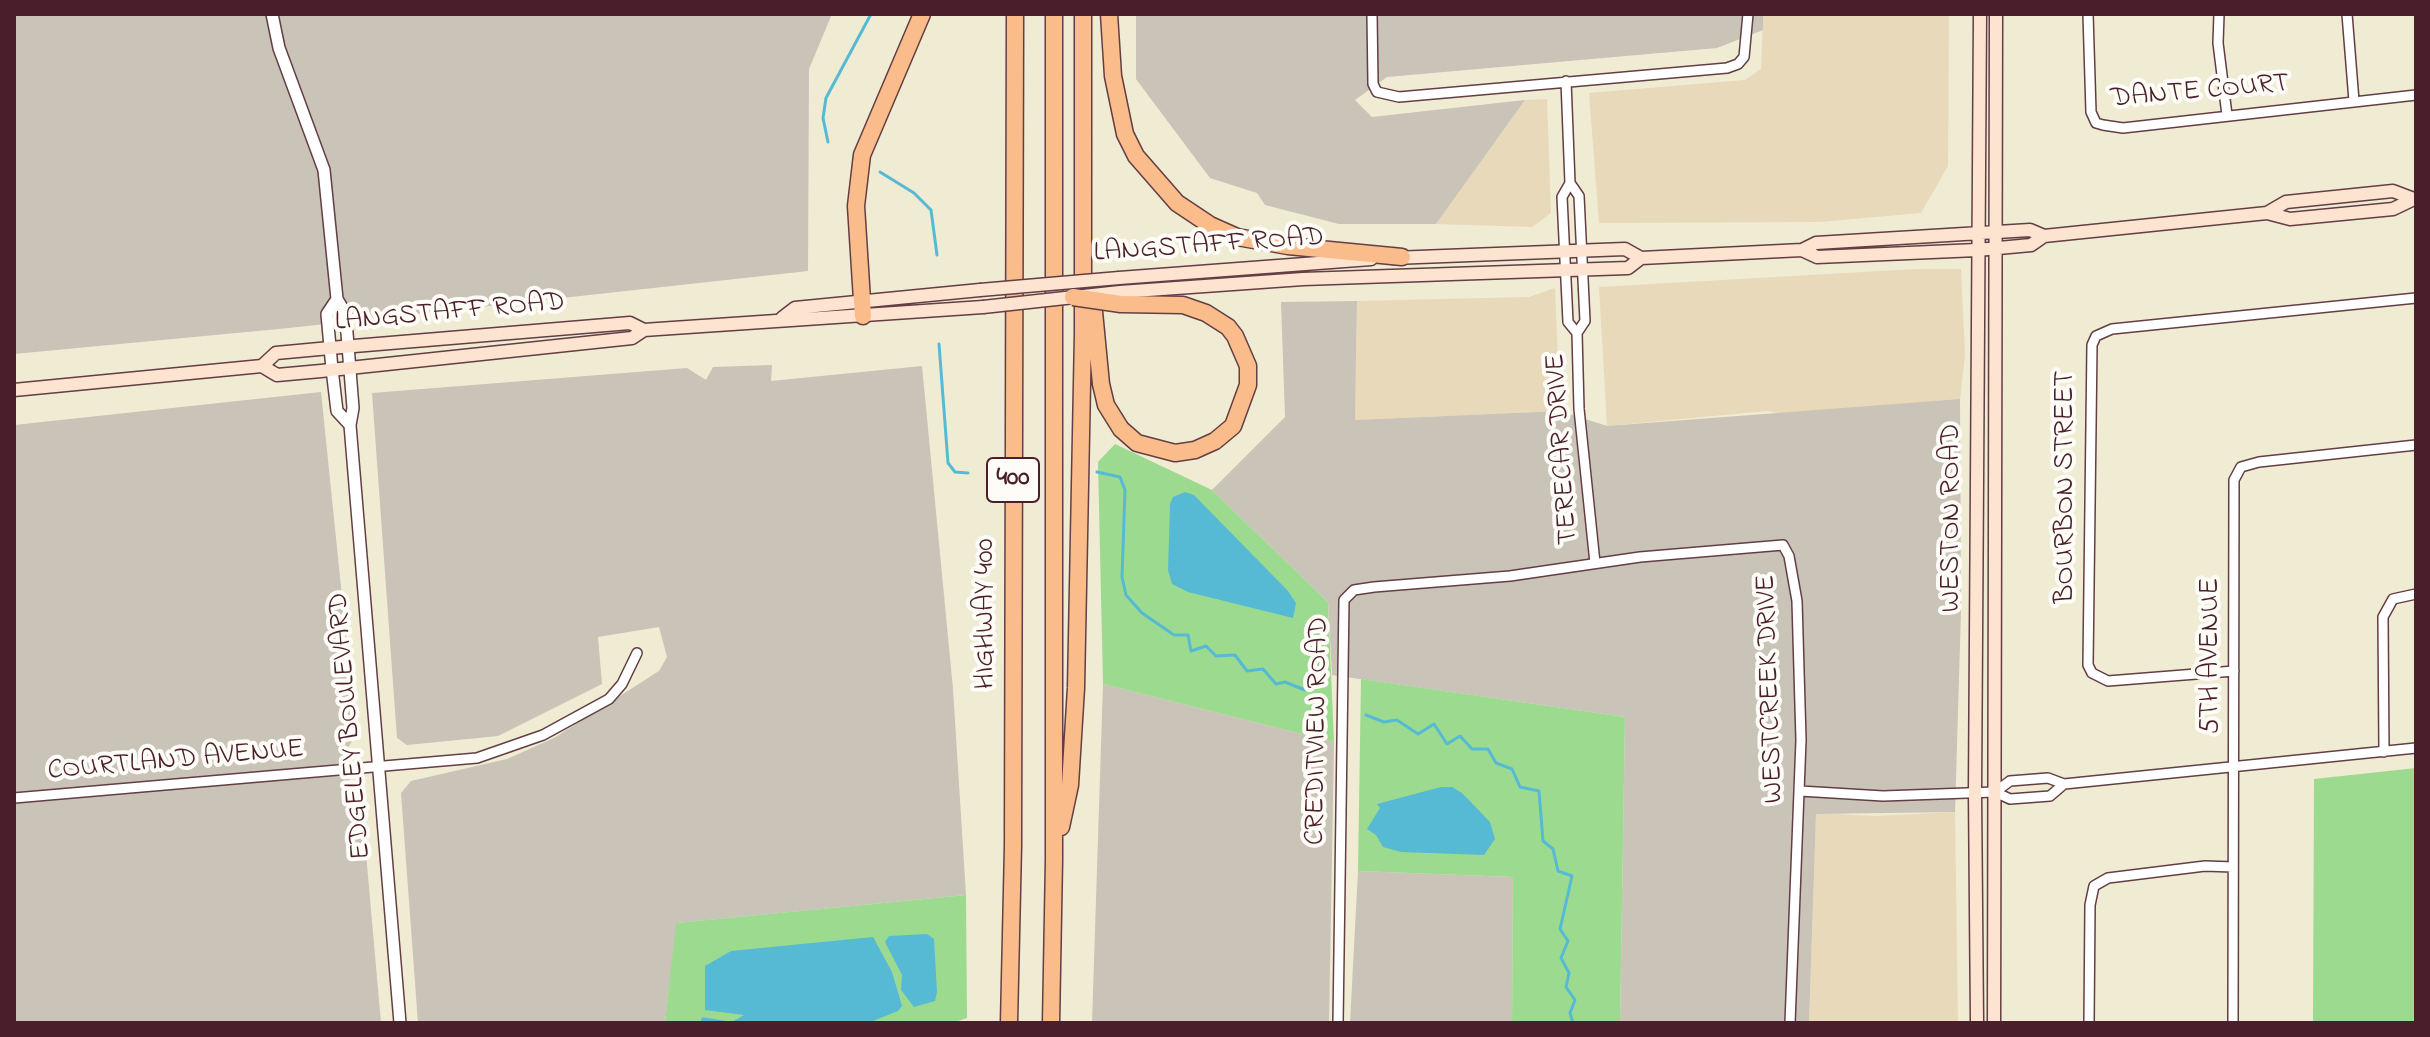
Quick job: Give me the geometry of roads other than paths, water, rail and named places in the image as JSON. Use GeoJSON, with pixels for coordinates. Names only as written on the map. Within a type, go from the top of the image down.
{"type":"FeatureCollection","features":[{"type":"Feature","properties":{"kind":"highway"},"geometry":{"type":"LineString","coordinates":[[862,309],[856,206],[862,155],[922,14]]}},
{"type":"Feature","properties":{"kind":"highway","name":"HIGHWAY 400"},"geometry":{"type":"LineString","coordinates":[[1009,1023],[1013,846],[1015,14]]}},
{"type":"Feature","properties":{"kind":"highway","name":"400"},"geometry":{"type":"LineString","coordinates":[[1051,1023],[1054,860],[1054,14]]}},
{"type":"Feature","properties":{"kind":"highway"},"geometry":{"type":"LineString","coordinates":[[1054,860],[1070,785],[1076,688],[1083,267],[1083,14]]}},
{"type":"Feature","properties":{"kind":"highway"},"geometry":{"type":"LineString","coordinates":[[1109,14],[1113,76],[1125,134],[1136,156],[1177,203],[1210,225],[1237,237],[1288,246],[1402,257]]}},
{"type":"Feature","properties":{"kind":"highway"},"geometry":{"type":"LineString","coordinates":[[1073,297],[1121,298],[1183,305],[1206,313],[1228,327],[1248,366],[1248,385],[1233,426],[1215,441],[1195,450],[1157,451],[1137,443],[1113,418],[1101,384],[1092,287],[1083,267]]}},
{"type":"Feature","properties":{"kind":"main road","name":"WESTON ROAD"},"geometry":{"type":"LineString","coordinates":[[1977,1023],[1975,792],[1980,14]]}},
{"type":"Feature","properties":{"kind":"main road","name":"WESTON ROAD"},"geometry":{"type":"LineString","coordinates":[[1994,1023],[1992,377],[1996,248],[1996,14]]}},
{"type":"Feature","properties":{"kind":"main road","name":"LANGSTAFF ROAD"},"geometry":{"type":"LineString","coordinates":[[1802,250],[1817,257],[1977,250],[2031,245],[2044,236],[2267,213],[2286,202],[2393,191],[2415,198]]}},
{"type":"Feature","properties":{"kind":"main road","name":"LANGSTAFF ROAD"},"geometry":{"type":"LineString","coordinates":[[862,309],[980,290],[1402,257],[1625,249],[1641,258],[1802,250],[1816,243],[2030,230],[2044,236]]}},
{"type":"Feature","properties":{"kind":"main road","name":"LANGSTAFF ROAD"},"geometry":{"type":"LineString","coordinates":[[1121,298],[1303,279],[1628,268],[1641,258]]}},
{"type":"Feature","properties":{"kind":"main road","name":"LANGSTAFF ROAD"},"geometry":{"type":"LineString","coordinates":[[14,390],[262,366],[277,375],[632,338],[644,330],[782,318],[795,308],[983,307],[1073,297]]}},
{"type":"Feature","properties":{"kind":"main road","name":"LANGSTAFF ROAD"},"geometry":{"type":"LineString","coordinates":[[262,366],[276,353],[630,323],[644,330]]}},
{"type":"Feature","properties":{"kind":"street","name":"EDGELEY BOULEVARD"},"geometry":{"type":"LineString","coordinates":[[272,14],[279,48],[324,170],[337,299],[344,311],[353,408],[350,425],[400,1023]]}},
{"type":"Feature","properties":{"kind":"street"},"geometry":{"type":"LineString","coordinates":[[1372,14],[1370,70],[1377,92],[1387,96],[1738,64],[1744,57],[1748,14]]}},
{"type":"Feature","properties":{"kind":"street","name":"DANTE COURT"},"geometry":{"type":"LineString","coordinates":[[2088,14],[2090,97],[2096,123],[2123,128],[2416,95]]}},
{"type":"Feature","properties":{"kind":"street"},"geometry":{"type":"LineString","coordinates":[[2219,14],[2218,43],[2227,115]]}},
{"type":"Feature","properties":{"kind":"street"},"geometry":{"type":"LineString","coordinates":[[2347,14],[2354,101]]}},
{"type":"Feature","properties":{"kind":"street"},"geometry":{"type":"LineString","coordinates":[[1566,81],[1570,183]]}},
{"type":"Feature","properties":{"kind":"street","name":"TERECAR DRIVE"},"geometry":{"type":"LineString","coordinates":[[1577,333],[1568,322],[1562,197],[1570,183],[1579,196],[1585,321],[1577,333],[1579,409],[1595,563]]}},
{"type":"Feature","properties":{"kind":"street","name":"BOURBON STREET"},"geometry":{"type":"LineString","coordinates":[[2234,671],[2108,681],[2100,679],[2088,665],[2092,345],[2096,336],[2112,329],[2416,298]]}},
{"type":"Feature","properties":{"kind":"street","name":"EDGELEY BOULEVARD"},"geometry":{"type":"LineString","coordinates":[[337,299],[327,314],[332,369],[337,411],[350,425]]}},
{"type":"Feature","properties":{"kind":"street","name":"5TH AVENUE"},"geometry":{"type":"LineString","coordinates":[[2233,1023],[2234,480],[2241,467],[2416,445]]}},
{"type":"Feature","properties":{"kind":"street","name":"WESTCREEK DRIVE"},"geometry":{"type":"LineString","coordinates":[[1595,563],[1783,545],[1789,556],[1797,601],[1800,791],[1793,875],[1790,1023]]}},
{"type":"Feature","properties":{"kind":"street","name":"CREDITVIEW ROAD"},"geometry":{"type":"LineString","coordinates":[[1338,1023],[1344,600],[1354,590],[1510,576],[1595,563]]}},
{"type":"Feature","properties":{"kind":"street"},"geometry":{"type":"LineString","coordinates":[[2384,752],[2383,617],[2393,599],[2416,594]]}},
{"type":"Feature","properties":{"kind":"street","name":"COURTLAND AVENUE"},"geometry":{"type":"LineString","coordinates":[[14,798],[477,758],[543,735],[609,699],[622,684],[637,653]]}},
{"type":"Feature","properties":{"kind":"street"},"geometry":{"type":"LineString","coordinates":[[1995,792],[2010,781],[2048,778],[2064,784],[2416,748]]}},
{"type":"Feature","properties":{"kind":"street"},"geometry":{"type":"LineString","coordinates":[[1800,791],[1870,796],[1995,792],[2010,799],[2050,796],[2064,784]]}},
{"type":"Feature","properties":{"kind":"street"},"geometry":{"type":"LineString","coordinates":[[2089,1023],[2090,905],[2094,886],[2108,878],[2205,866],[2233,867]]}},
{"type":"Feature","properties":{"kind":"water"},"geometry":{"type":"Polygon","coordinates":[[[1185,492],[1194,495],[1288,591],[1296,603],[1293,618],[1188,592],[1172,584],[1168,570],[1170,504],[1173,497],[1185,492]]]}},
{"type":"Feature","properties":{"kind":"water"},"geometry":{"type":"Polygon","coordinates":[[[1441,787],[1452,787],[1462,793],[1490,822],[1495,839],[1484,855],[1401,852],[1383,847],[1376,835],[1367,829],[1380,808],[1377,804],[1441,787]]]}},
{"type":"Feature","properties":{"kind":"water"},"geometry":{"type":"Polygon","coordinates":[[[927,934],[934,939],[937,992],[935,1001],[914,1007],[901,990],[902,975],[885,942],[889,936],[927,934]]]}},
{"type":"Feature","properties":{"kind":"water"},"geometry":{"type":"Polygon","coordinates":[[[873,937],[892,972],[902,1006],[898,1011],[868,1023],[700,1023],[702,1017],[732,1022],[744,1015],[705,1010],[705,966],[731,951],[873,937]]]}},
{"type":"Feature","properties":{"kind":"waterway"},"geometry":{"type":"LineString","coordinates":[[828,142],[823,118],[826,98],[871,14]]}},
{"type":"Feature","properties":{"kind":"waterway"},"geometry":{"type":"LineString","coordinates":[[880,172],[914,193],[931,210],[937,255]]}},
{"type":"Feature","properties":{"kind":"waterway"},"geometry":{"type":"LineString","coordinates":[[939,344],[948,463],[955,472],[968,473]]}},
{"type":"Feature","properties":{"kind":"waterway"},"geometry":{"type":"LineString","coordinates":[[1097,472],[1120,477],[1125,490],[1122,577],[1126,595],[1142,613],[1174,635],[1188,635],[1191,651],[1206,646],[1216,656],[1235,655],[1247,671],[1263,669],[1276,684],[1285,682],[1305,690]]}},
{"type":"Feature","properties":{"kind":"waterway"},"geometry":{"type":"LineString","coordinates":[[1366,715],[1384,722],[1397,720],[1418,734],[1434,724],[1447,744],[1460,736],[1472,749],[1488,749],[1496,763],[1512,769],[1520,787],[1539,791],[1543,841],[1553,849],[1558,871],[1572,876],[1560,929],[1568,941],[1561,958],[1569,973],[1566,987],[1575,1000],[1570,1013],[1573,1023]]}}]}
